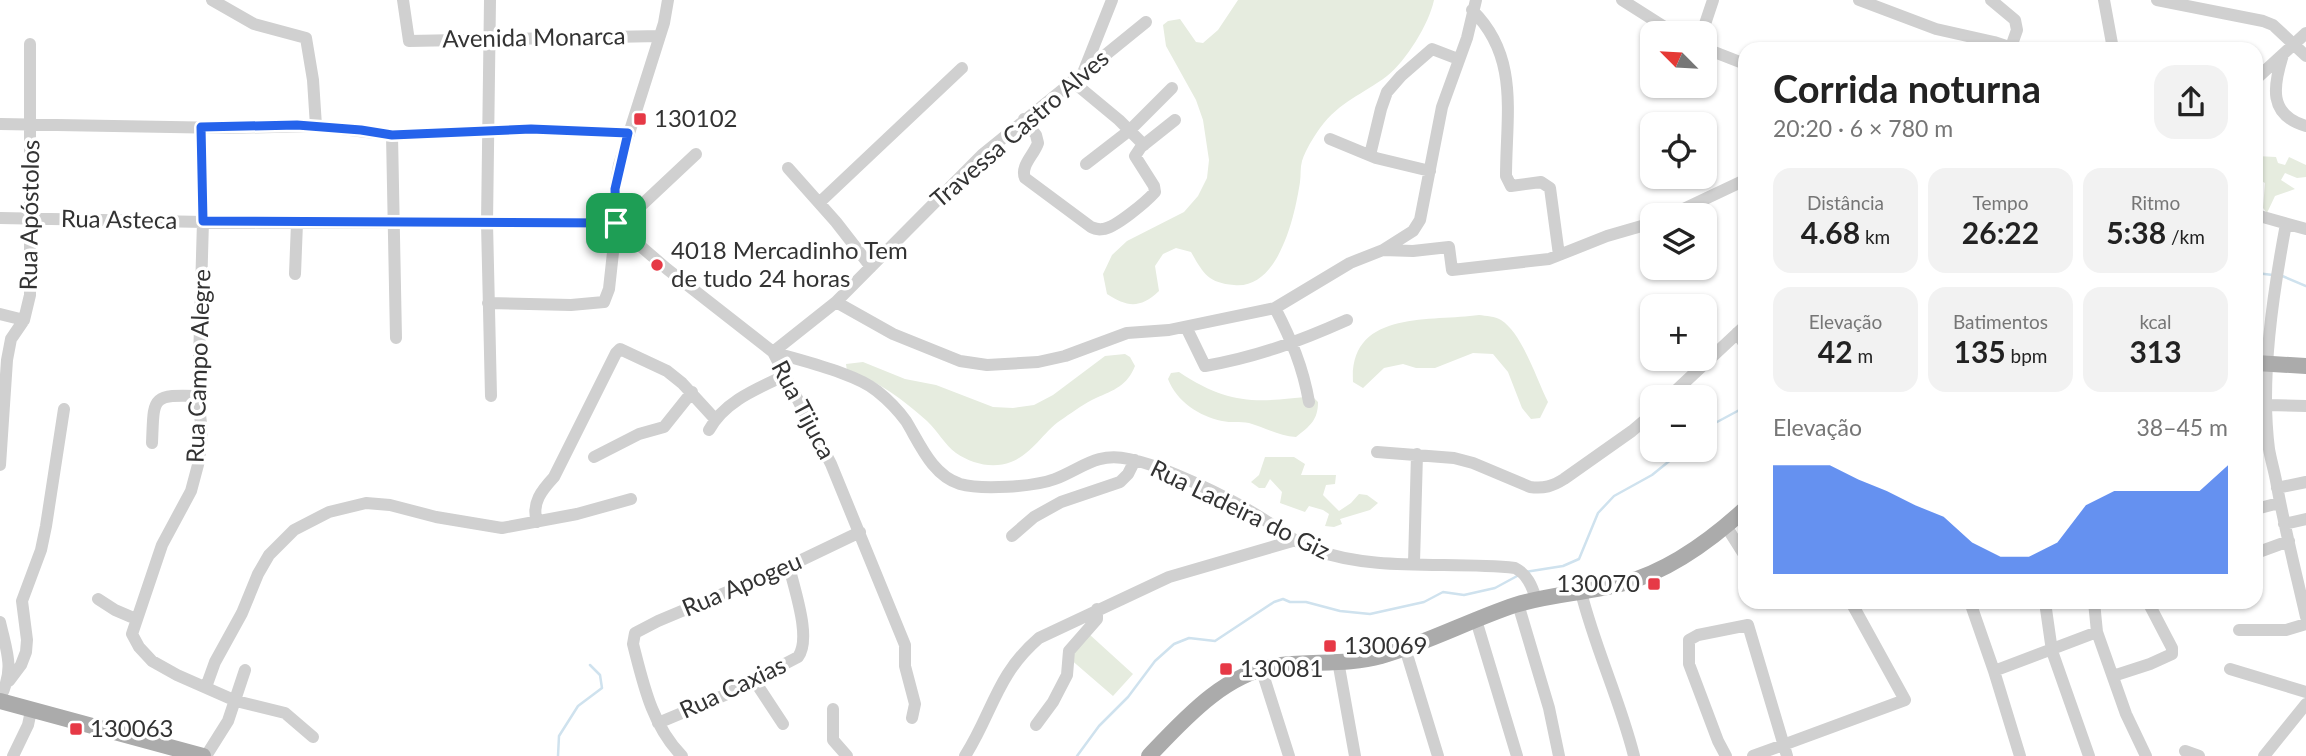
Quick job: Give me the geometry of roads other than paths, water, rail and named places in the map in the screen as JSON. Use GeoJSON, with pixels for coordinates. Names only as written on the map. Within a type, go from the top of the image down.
{"type":"FeatureCollection","features":[{"type":"Feature","properties":{"kind":"main road"},"geometry":{"type":"LineString","coordinates":[[2263,363],[2306,366]]}},
{"type":"Feature","properties":{"kind":"main road"},"geometry":{"type":"LineString","coordinates":[[1149,756],[1221,689],[1248,673],[1278,665],[1379,656],[1518,604],[1642,577],[1671,563],[1738,515]]}},
{"type":"Feature","properties":{"kind":"main road"},"geometry":{"type":"LineString","coordinates":[[0,699],[31,711],[204,756]]}},
{"type":"Feature","properties":{"kind":"street"},"geometry":{"type":"LineString","coordinates":[[212,0],[254,24],[306,38],[313,80],[316,126]]}},
{"type":"Feature","properties":{"kind":"street","name":"Avenida Monarca"},"geometry":{"type":"LineString","coordinates":[[403,0],[409,41],[660,36]]}},
{"type":"Feature","properties":{"kind":"street"},"geometry":{"type":"LineString","coordinates":[[489,0],[487,223],[491,396]]}},
{"type":"Feature","properties":{"kind":"street"},"geometry":{"type":"LineString","coordinates":[[488,303],[571,305],[604,302],[609,289],[616,224],[615,189],[628,133],[660,36],[668,0]]}},
{"type":"Feature","properties":{"kind":"street"},"geometry":{"type":"LineString","coordinates":[[1622,0],[1638,5],[1659,21]]}},
{"type":"Feature","properties":{"kind":"street"},"geometry":{"type":"LineString","coordinates":[[1706,21],[1713,0]]}},
{"type":"Feature","properties":{"kind":"street"},"geometry":{"type":"LineString","coordinates":[[1860,0],[1888,5],[1937,29],[1989,42]]}},
{"type":"Feature","properties":{"kind":"street"},"geometry":{"type":"LineString","coordinates":[[2104,0],[2112,42]]}},
{"type":"Feature","properties":{"kind":"street"},"geometry":{"type":"LineString","coordinates":[[2157,0],[2263,21],[2273,25],[2306,56]]}},
{"type":"Feature","properties":{"kind":"street"},"geometry":{"type":"LineString","coordinates":[[1108,2],[1077,77],[1144,145]]}},
{"type":"Feature","properties":{"kind":"street"},"geometry":{"type":"LineString","coordinates":[[1995,3],[2017,23],[2014,42]]}},
{"type":"Feature","properties":{"kind":"street"},"geometry":{"type":"LineString","coordinates":[[836,302],[893,334],[940,354],[960,361],[988,365],[1038,362],[1065,356],[1115,335],[1186,327],[1275,308],[1349,263],[1383,250],[1413,231],[1420,220],[1442,107],[1467,38],[1474,5]]}},
{"type":"Feature","properties":{"kind":"street"},"geometry":{"type":"LineString","coordinates":[[1474,5],[1500,50],[1508,76],[1508,183],[1511,186],[1541,182],[1550,188],[1559,255]]}},
{"type":"Feature","properties":{"kind":"street","name":"Travessa Castro Alves"},"geometry":{"type":"LineString","coordinates":[[773,352],[836,302],[945,190],[1024,119],[1146,22]]}},
{"type":"Feature","properties":{"kind":"street"},"geometry":{"type":"LineString","coordinates":[[2263,73],[2306,33]]}},
{"type":"Feature","properties":{"kind":"street","name":"Rua Apóstolos"},"geometry":{"type":"LineString","coordinates":[[0,465],[2,403],[7,360],[11,339],[24,320],[30,295],[30,44]]}},
{"type":"Feature","properties":{"kind":"street"},"geometry":{"type":"LineString","coordinates":[[1370,155],[1381,108],[1393,83],[1432,49],[1458,59]]}},
{"type":"Feature","properties":{"kind":"street"},"geometry":{"type":"LineString","coordinates":[[1717,53],[1738,61]]}},
{"type":"Feature","properties":{"kind":"street"},"geometry":{"type":"LineString","coordinates":[[2283,55],[2276,77],[2279,109],[2285,116],[2306,126]]}},
{"type":"Feature","properties":{"kind":"street"},"geometry":{"type":"LineString","coordinates":[[820,202],[962,68]]}},
{"type":"Feature","properties":{"kind":"street"},"geometry":{"type":"LineString","coordinates":[[1086,164],[1130,130],[1172,88]]}},
{"type":"Feature","properties":{"kind":"street"},"geometry":{"type":"LineString","coordinates":[[1024,119],[1036,135],[1038,144],[1023,172],[1025,178],[1097,229],[1109,227],[1155,192],[1154,186],[1135,159],[1136,152],[1175,120]]}},
{"type":"Feature","properties":{"kind":"street"},"geometry":{"type":"LineString","coordinates":[[0,124],[316,126],[392,135],[562,129],[628,133]]}},
{"type":"Feature","properties":{"kind":"street","name":"Rua Campo Alegre"},"geometry":{"type":"LineString","coordinates":[[201,127],[203,221],[198,396],[202,433],[199,461],[191,491],[162,545],[132,634],[139,648],[152,661],[177,676],[206,687]]}},
{"type":"Feature","properties":{"kind":"street"},"geometry":{"type":"LineString","coordinates":[[392,135],[396,338]]}},
{"type":"Feature","properties":{"kind":"street"},"geometry":{"type":"LineString","coordinates":[[1331,139],[1370,155],[1430,171]]}},
{"type":"Feature","properties":{"kind":"street"},"geometry":{"type":"LineString","coordinates":[[616,224],[631,215],[696,154]]}},
{"type":"Feature","properties":{"kind":"street"},"geometry":{"type":"LineString","coordinates":[[788,168],[820,202],[871,267]]}},
{"type":"Feature","properties":{"kind":"street"},"geometry":{"type":"LineString","coordinates":[[1696,203],[1738,183]]}},
{"type":"Feature","properties":{"kind":"street"},"geometry":{"type":"LineString","coordinates":[[2263,217],[2306,229]]}},
{"type":"Feature","properties":{"kind":"street","name":"Rua Asteca"},"geometry":{"type":"LineString","coordinates":[[0,218],[393,224],[616,224]]}},
{"type":"Feature","properties":{"kind":"street"},"geometry":{"type":"LineString","coordinates":[[295,274],[297,223]]}},
{"type":"Feature","properties":{"kind":"street","name":"Rua Tijuca"},"geometry":{"type":"LineString","coordinates":[[616,224],[667,269],[773,352],[831,464],[905,645],[905,666],[915,704],[912,718]]}},
{"type":"Feature","properties":{"kind":"street"},"geometry":{"type":"LineString","coordinates":[[2263,357],[2286,224]]}},
{"type":"Feature","properties":{"kind":"street"},"geometry":{"type":"LineString","coordinates":[[1383,250],[1413,251],[1449,247],[1452,270],[1522,264],[1549,259],[1607,236],[1640,226]]}},
{"type":"Feature","properties":{"kind":"street"},"geometry":{"type":"LineString","coordinates":[[1275,308],[1304,373],[1309,402]]}},
{"type":"Feature","properties":{"kind":"street"},"geometry":{"type":"LineString","coordinates":[[0,314],[24,320]]}},
{"type":"Feature","properties":{"kind":"street"},"geometry":{"type":"LineString","coordinates":[[1186,327],[1205,366],[1239,360],[1293,344],[1347,320]]}},
{"type":"Feature","properties":{"kind":"street"},"geometry":{"type":"LineString","coordinates":[[1682,385],[1738,332]]}},
{"type":"Feature","properties":{"kind":"street"},"geometry":{"type":"LineString","coordinates":[[537,522],[534,514],[536,502],[562,462],[615,353],[620,349],[655,365],[682,383],[692,392],[712,424],[739,399],[784,376]]}},
{"type":"Feature","properties":{"kind":"street","name":"Rua Ladeira do Giz"},"geometry":{"type":"LineString","coordinates":[[773,352],[868,384],[900,414],[938,471],[961,484],[988,486],[1043,483],[1089,461],[1121,458],[1135,460],[1228,500],[1312,549],[1339,557],[1515,568],[1525,575],[1536,599]]}},
{"type":"Feature","properties":{"kind":"street"},"geometry":{"type":"LineString","coordinates":[[594,457],[630,438],[664,427],[692,392]]}},
{"type":"Feature","properties":{"kind":"street"},"geometry":{"type":"LineString","coordinates":[[152,443],[153,409],[158,400],[165,396],[198,396]]}},
{"type":"Feature","properties":{"kind":"street"},"geometry":{"type":"LineString","coordinates":[[2306,406],[2263,410],[2279,503],[2304,595],[2306,617]]}},
{"type":"Feature","properties":{"kind":"street"},"geometry":{"type":"LineString","coordinates":[[0,699],[26,652],[22,601],[41,550],[64,409]]}},
{"type":"Feature","properties":{"kind":"street"},"geometry":{"type":"LineString","coordinates":[[1377,452],[1454,458],[1473,463],[1530,487],[1540,488],[1553,486],[1564,479],[1640,424]]}},
{"type":"Feature","properties":{"kind":"street"},"geometry":{"type":"LineString","coordinates":[[2263,453],[2269,452]]}},
{"type":"Feature","properties":{"kind":"street"},"geometry":{"type":"LineString","coordinates":[[1415,563],[1417,454]]}},
{"type":"Feature","properties":{"kind":"street"},"geometry":{"type":"LineString","coordinates":[[1012,536],[1034,517],[1061,502],[1120,482],[1128,474],[1135,460]]}},
{"type":"Feature","properties":{"kind":"street"},"geometry":{"type":"LineString","coordinates":[[2277,488],[2306,482]]}},
{"type":"Feature","properties":{"kind":"street"},"geometry":{"type":"LineString","coordinates":[[313,737],[285,713],[236,701],[206,687],[215,662],[242,613],[258,574],[269,555],[294,530],[329,512],[366,503],[390,505],[436,517],[502,528],[577,514],[631,499]]}},
{"type":"Feature","properties":{"kind":"street"},"geometry":{"type":"LineString","coordinates":[[2263,507],[2279,503]]}},
{"type":"Feature","properties":{"kind":"street"},"geometry":{"type":"LineString","coordinates":[[2284,524],[2306,519]]}},
{"type":"Feature","properties":{"kind":"street"},"geometry":{"type":"LineString","coordinates":[[1726,526],[1738,545]]}},
{"type":"Feature","properties":{"kind":"street","name":"Rua Apogeu"},"geometry":{"type":"LineString","coordinates":[[659,723],[651,708],[633,643],[639,630],[789,566],[860,532]]}},
{"type":"Feature","properties":{"kind":"street"},"geometry":{"type":"LineString","coordinates":[[965,756],[997,688],[1025,650],[1039,638],[1179,573],[1296,540]]}},
{"type":"Feature","properties":{"kind":"street"},"geometry":{"type":"LineString","coordinates":[[2263,550],[2289,541]]}},
{"type":"Feature","properties":{"kind":"street","name":"Rua Caxias"},"geometry":{"type":"LineString","coordinates":[[659,723],[754,680],[797,657],[803,650],[799,607],[789,566]]}},
{"type":"Feature","properties":{"kind":"street"},"geometry":{"type":"LineString","coordinates":[[1580,592],[1589,626],[1622,709],[1634,756]]}},
{"type":"Feature","properties":{"kind":"street"},"geometry":{"type":"LineString","coordinates":[[98,599],[136,619]]}},
{"type":"Feature","properties":{"kind":"street"},"geometry":{"type":"LineString","coordinates":[[1518,604],[1549,708],[1559,756]]}},
{"type":"Feature","properties":{"kind":"street"},"geometry":{"type":"LineString","coordinates":[[1036,725],[1053,702],[1067,675],[1069,651],[1097,619],[1097,609]]}},
{"type":"Feature","properties":{"kind":"street"},"geometry":{"type":"LineString","coordinates":[[1753,756],[1785,750],[1905,700],[1855,609]]}},
{"type":"Feature","properties":{"kind":"street"},"geometry":{"type":"LineString","coordinates":[[1972,609],[1994,671],[2016,754]]}},
{"type":"Feature","properties":{"kind":"street"},"geometry":{"type":"LineString","coordinates":[[2046,609],[2052,651],[2089,756]]}},
{"type":"Feature","properties":{"kind":"street"},"geometry":{"type":"LineString","coordinates":[[2095,609],[2097,632],[2130,725],[2146,756]]}},
{"type":"Feature","properties":{"kind":"street"},"geometry":{"type":"LineString","coordinates":[[2113,676],[2172,654],[2151,609]]}},
{"type":"Feature","properties":{"kind":"street"},"geometry":{"type":"LineString","coordinates":[[1476,620],[1517,756]]}},
{"type":"Feature","properties":{"kind":"street"},"geometry":{"type":"LineString","coordinates":[[0,622],[7,649],[9,681]]}},
{"type":"Feature","properties":{"kind":"street"},"geometry":{"type":"LineString","coordinates":[[2239,630],[2286,630],[2306,624]]}},
{"type":"Feature","properties":{"kind":"street"},"geometry":{"type":"LineString","coordinates":[[1727,756],[1718,741],[1689,664],[1689,640],[1698,635],[1748,625],[1785,750]]}},
{"type":"Feature","properties":{"kind":"street"},"geometry":{"type":"LineString","coordinates":[[1994,671],[2097,632]]}},
{"type":"Feature","properties":{"kind":"street"},"geometry":{"type":"LineString","coordinates":[[1405,648],[1438,756]]}},
{"type":"Feature","properties":{"kind":"street"},"geometry":{"type":"LineString","coordinates":[[1338,661],[1356,756]]}},
{"type":"Feature","properties":{"kind":"street"},"geometry":{"type":"LineString","coordinates":[[1261,668],[1289,756]]}},
{"type":"Feature","properties":{"kind":"street"},"geometry":{"type":"LineString","coordinates":[[2230,669],[2306,691]]}},
{"type":"Feature","properties":{"kind":"street"},"geometry":{"type":"LineString","coordinates":[[204,756],[228,721],[245,670]]}},
{"type":"Feature","properties":{"kind":"street"},"geometry":{"type":"LineString","coordinates":[[754,680],[783,724]]}},
{"type":"Feature","properties":{"kind":"street"},"geometry":{"type":"LineString","coordinates":[[2264,756],[2306,704]]}},
{"type":"Feature","properties":{"kind":"street"},"geometry":{"type":"LineString","coordinates":[[834,709],[832,740],[847,756]]}},
{"type":"Feature","properties":{"kind":"street"},"geometry":{"type":"LineString","coordinates":[[13,756],[28,725],[31,711]]}},
{"type":"Feature","properties":{"kind":"street"},"geometry":{"type":"LineString","coordinates":[[659,723],[668,741],[682,756]]}},
{"type":"Feature","properties":{"kind":"street"},"geometry":{"type":"LineString","coordinates":[[2185,751],[2199,756]]}},
{"type":"Feature","properties":{"kind":"waterway"},"geometry":{"type":"LineString","coordinates":[[2263,274],[2273,275]]}},
{"type":"Feature","properties":{"kind":"waterway"},"geometry":{"type":"LineString","coordinates":[[2280,275],[2306,286]]}},
{"type":"Feature","properties":{"kind":"waterway"},"geometry":{"type":"LineString","coordinates":[[1717,422],[1738,411]]}},
{"type":"Feature","properties":{"kind":"waterway"},"geometry":{"type":"LineString","coordinates":[[1525,572],[1563,566],[1579,559],[1598,513],[1614,496],[1652,475],[1668,462]]}},
{"type":"Feature","properties":{"kind":"waterway"},"geometry":{"type":"LineString","coordinates":[[1077,756],[1155,661],[1174,644],[1189,638],[1215,641],[1274,602],[1283,599],[1340,611],[1370,614],[1424,602],[1443,592],[1464,595],[1495,588],[1519,575]]}},
{"type":"Feature","properties":{"kind":"waterway"},"geometry":{"type":"LineString","coordinates":[[558,756],[559,736],[578,706],[602,688],[600,675],[590,665]]}},
{"type":"Feature","properties":{"kind":"place","name":"130102"},"geometry":{"type":"Point","coordinates":[640,119]}},
{"type":"Feature","properties":{"kind":"place","name":"4018 Mercadinho Tem de tudo 24 horas"},"geometry":{"type":"Point","coordinates":[657,265]}},
{"type":"Feature","properties":{"kind":"place","name":"130070"},"geometry":{"type":"Point","coordinates":[1654,584]}},
{"type":"Feature","properties":{"kind":"place","name":"130069"},"geometry":{"type":"Point","coordinates":[1330,646]}},
{"type":"Feature","properties":{"kind":"place","name":"130081"},"geometry":{"type":"Point","coordinates":[1226,669]}},
{"type":"Feature","properties":{"kind":"place","name":"130063"},"geometry":{"type":"Point","coordinates":[76,729]}}]}
